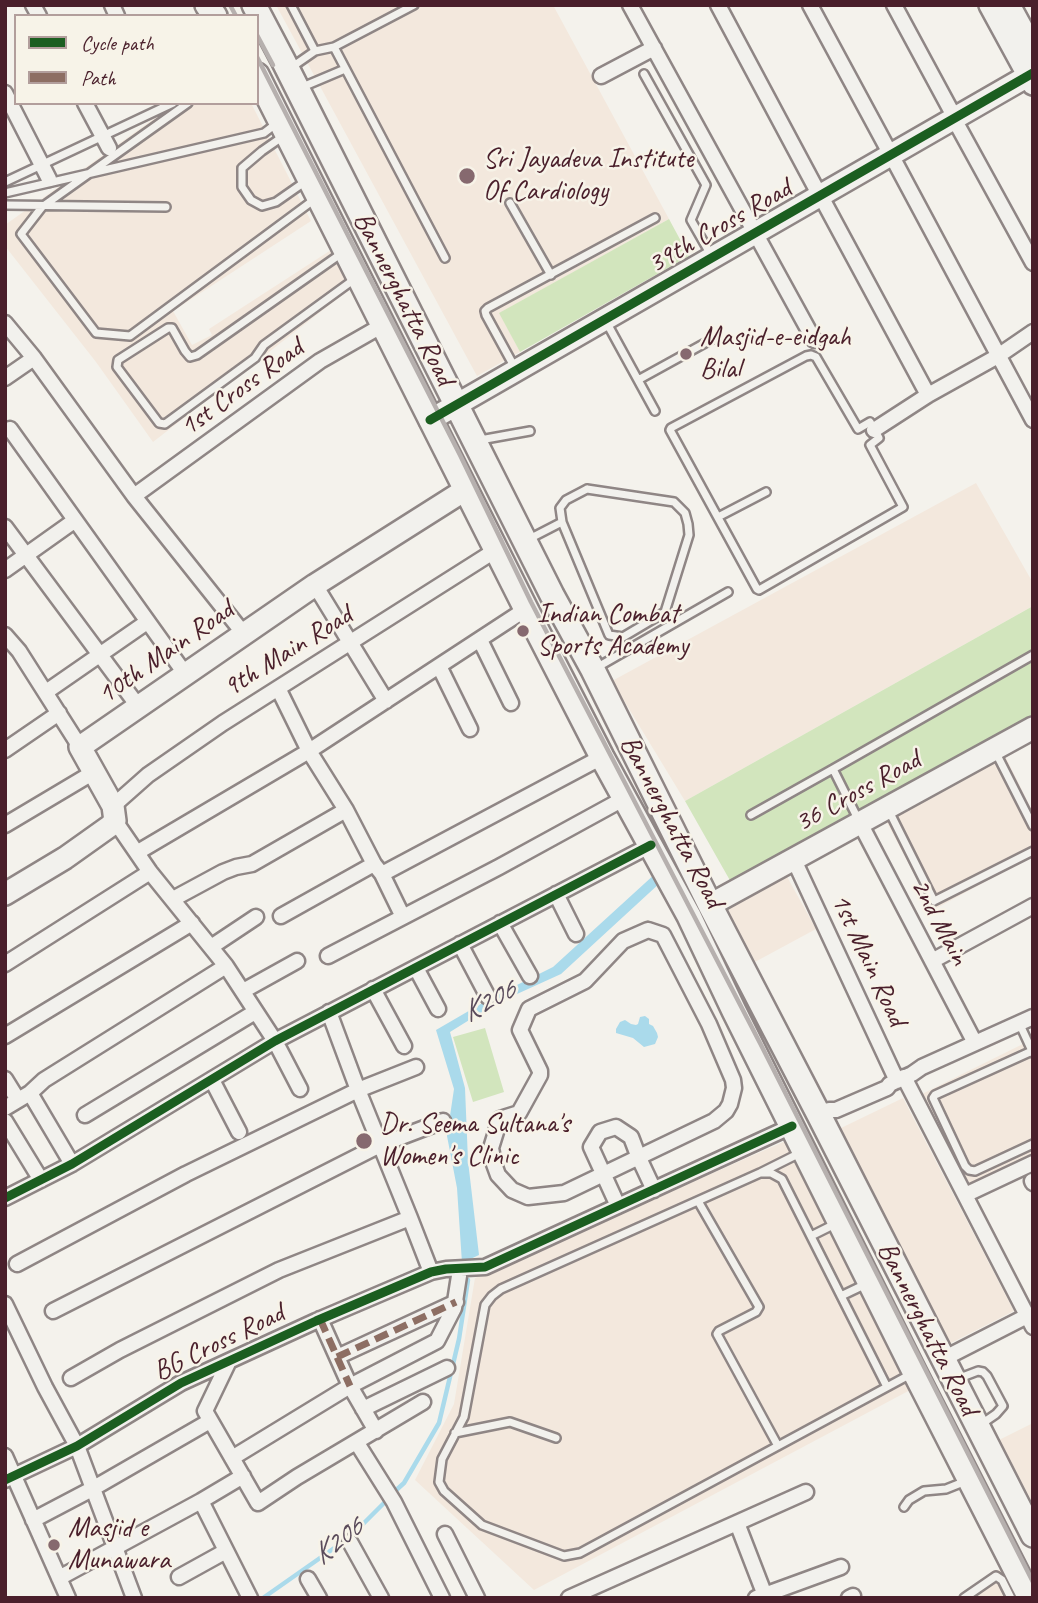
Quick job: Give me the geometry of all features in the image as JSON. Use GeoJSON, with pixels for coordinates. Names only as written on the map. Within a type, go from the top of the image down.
{"type":"FeatureCollection","features":[{"type":"Feature","properties":{"kind":"main road","name":"Bannerghatta Road"},"geometry":{"type":"LineString","coordinates":[[259,15],[710,905],[824,1113],[953,1380],[1033,1535]]}},
{"type":"Feature","properties":{"kind":"main road"},"geometry":{"type":"LineString","coordinates":[[260,80],[289,73]]}},
{"type":"Feature","properties":{"kind":"main road","name":"Bannerghatta Road"},"geometry":{"type":"LineString","coordinates":[[260,80],[526,609],[602,757],[689,916],[734,1011],[1030,1598]]}},
{"type":"Feature","properties":{"kind":"street"},"geometry":{"type":"LineString","coordinates":[[630,5],[814,340]]}},
{"type":"Feature","properties":{"kind":"street"},"geometry":{"type":"LineString","coordinates":[[718,5],[928,395]]}},
{"type":"Feature","properties":{"kind":"street"},"geometry":{"type":"LineString","coordinates":[[810,5],[1033,420]]}},
{"type":"Feature","properties":{"kind":"street"},"geometry":{"type":"LineString","coordinates":[[894,5],[1033,263]]}},
{"type":"Feature","properties":{"kind":"street"},"geometry":{"type":"LineString","coordinates":[[459,409],[1032,80],[990,5]]}},
{"type":"Feature","properties":{"kind":"street"},"geometry":{"type":"LineString","coordinates":[[1009,5],[1033,49]]}},
{"type":"Feature","properties":{"kind":"street"},"geometry":{"type":"LineString","coordinates":[[601,76],[654,48]]}},
{"type":"Feature","properties":{"kind":"street"},"geometry":{"type":"LineString","coordinates":[[5,93],[49,179]]}},
{"type":"Feature","properties":{"kind":"street"},"geometry":{"type":"LineString","coordinates":[[87,105],[109,148]]}},
{"type":"Feature","properties":{"kind":"street","name":"39th Cross Road"},"geometry":{"type":"LineString","coordinates":[[432,424],[516,371],[616,320],[713,258],[757,238]]}},
{"type":"Feature","properties":{"kind":"street"},"geometry":{"type":"LineString","coordinates":[[5,323],[34,358],[134,496],[244,634]]}},
{"type":"Feature","properties":{"kind":"street","name":"1st Cross Road"},"geometry":{"type":"LineString","coordinates":[[134,496],[320,361],[383,325]]}},
{"type":"Feature","properties":{"kind":"street"},"geometry":{"type":"LineString","coordinates":[[874,430],[1033,332]]}},
{"type":"Feature","properties":{"kind":"street"},"geometry":{"type":"LineString","coordinates":[[5,378],[34,358]]}},
{"type":"Feature","properties":{"kind":"street"},"geometry":{"type":"LineString","coordinates":[[10,429],[186,675]]}},
{"type":"Feature","properties":{"kind":"street","name":"10th Main Road"},"geometry":{"type":"LineString","coordinates":[[80,747],[315,585],[465,489]]}},
{"type":"Feature","properties":{"kind":"street"},"geometry":{"type":"LineString","coordinates":[[5,570],[74,521]]}},
{"type":"Feature","properties":{"kind":"street"},"geometry":{"type":"LineString","coordinates":[[5,527],[138,706]]}},
{"type":"Feature","properties":{"kind":"street","name":"9th Main Road"},"geometry":{"type":"LineString","coordinates":[[114,813],[148,775],[223,723],[496,550]]}},
{"type":"Feature","properties":{"kind":"street"},"geometry":{"type":"LineString","coordinates":[[315,585],[386,701]]}},
{"type":"Feature","properties":{"kind":"street"},"geometry":{"type":"LineString","coordinates":[[138,852],[309,751],[526,609]]}},
{"type":"Feature","properties":{"kind":"street"},"geometry":{"type":"LineString","coordinates":[[46,692],[147,622]]}},
{"type":"Feature","properties":{"kind":"street"},"geometry":{"type":"LineString","coordinates":[[5,635],[19,651],[80,747],[114,813],[150,872],[226,966],[275,1041],[300,1089]]}},
{"type":"Feature","properties":{"kind":"street"},"geometry":{"type":"LineString","coordinates":[[480,640],[511,703]]}},
{"type":"Feature","properties":{"kind":"street"},"geometry":{"type":"LineString","coordinates":[[439,666],[470,729]]}},
{"type":"Feature","properties":{"kind":"street"},"geometry":{"type":"LineString","coordinates":[[278,688],[309,751],[346,810],[402,917]]}},
{"type":"Feature","properties":{"kind":"street"},"geometry":{"type":"LineString","coordinates":[[8,744],[59,713]]}},
{"type":"Feature","properties":{"kind":"street","name":"36 Cross Road"},"geometry":{"type":"LineString","coordinates":[[710,905],[1033,728]]}},
{"type":"Feature","properties":{"kind":"street"},"geometry":{"type":"LineString","coordinates":[[281,916],[602,757]]}},
{"type":"Feature","properties":{"kind":"street"},"geometry":{"type":"LineString","coordinates":[[5,825],[94,772]]}},
{"type":"Feature","properties":{"kind":"street"},"geometry":{"type":"LineString","coordinates":[[328,956],[625,798]]}},
{"type":"Feature","properties":{"kind":"street"},"geometry":{"type":"LineString","coordinates":[[173,899],[223,872],[252,864],[346,810]]}},
{"type":"Feature","properties":{"kind":"street"},"geometry":{"type":"LineString","coordinates":[[5,894],[65,858],[110,826],[114,813]]}},
{"type":"Feature","properties":{"kind":"street","name":"2nd Main"},"geometry":{"type":"LineString","coordinates":[[860,823],[975,1043]]}},
{"type":"Feature","properties":{"kind":"street"},"geometry":{"type":"LineString","coordinates":[[5,1198],[72,1164],[275,1041],[328,1012],[651,845]]}},
{"type":"Feature","properties":{"kind":"street","name":"1st Main Road"},"geometry":{"type":"LineString","coordinates":[[794,860],[901,1079],[965,1195],[1030,1322]]}},
{"type":"Feature","properties":{"kind":"street"},"geometry":{"type":"LineString","coordinates":[[5,964],[150,872]]}},
{"type":"Feature","properties":{"kind":"street"},"geometry":{"type":"LineString","coordinates":[[556,894],[576,934]]}},
{"type":"Feature","properties":{"kind":"street"},"geometry":{"type":"LineString","coordinates":[[932,961],[1033,906]]}},
{"type":"Feature","properties":{"kind":"street"},"geometry":{"type":"LineString","coordinates":[[211,947],[256,917]]}},
{"type":"Feature","properties":{"kind":"street"},"geometry":{"type":"LineString","coordinates":[[5,1036],[192,923]]}},
{"type":"Feature","properties":{"kind":"street"},"geometry":{"type":"LineString","coordinates":[[500,923],[530,976]]}},
{"type":"Feature","properties":{"kind":"street"},"geometry":{"type":"LineString","coordinates":[[648,930],[663,935],[709,1024],[733,1080],[730,1104],[721,1117],[564,1193],[528,1197],[512,1190],[498,1175],[491,1152],[500,1119],[520,1113],[540,1075],[520,1030],[528,1009],[585,981],[623,941],[648,930]]}},
{"type":"Feature","properties":{"kind":"street"},"geometry":{"type":"LineString","coordinates":[[460,944],[488,997]]}},
{"type":"Feature","properties":{"kind":"street"},"geometry":{"type":"LineString","coordinates":[[243,991],[297,961]]}},
{"type":"Feature","properties":{"kind":"street"},"geometry":{"type":"LineString","coordinates":[[18,1101],[44,1080],[226,966]]}},
{"type":"Feature","properties":{"kind":"street"},"geometry":{"type":"LineString","coordinates":[[416,968],[438,1009]]}},
{"type":"Feature","properties":{"kind":"street"},"geometry":{"type":"LineString","coordinates":[[373,989],[404,1046]]}},
{"type":"Feature","properties":{"kind":"street"},"geometry":{"type":"LineString","coordinates":[[709,1024],[734,1011]]}},
{"type":"Feature","properties":{"kind":"street"},"geometry":{"type":"LineString","coordinates":[[85,1115],[255,1012]]}},
{"type":"Feature","properties":{"kind":"street"},"geometry":{"type":"LineString","coordinates":[[328,1012],[431,1272]]}},
{"type":"Feature","properties":{"kind":"street"},"geometry":{"type":"LineString","coordinates":[[824,1113],[885,1083],[925,1070],[1029,1022]]}},
{"type":"Feature","properties":{"kind":"street"},"geometry":{"type":"LineString","coordinates":[[901,1079],[975,1043],[1029,1022]]}},
{"type":"Feature","properties":{"kind":"street"},"geometry":{"type":"LineString","coordinates":[[17,1264],[186,1174],[358,1090],[416,1067]]}},
{"type":"Feature","properties":{"kind":"street"},"geometry":{"type":"LineString","coordinates":[[5,1079],[18,1101],[72,1164]]}},
{"type":"Feature","properties":{"kind":"street"},"geometry":{"type":"LineString","coordinates":[[212,1080],[239,1132]]}},
{"type":"Feature","properties":{"kind":"street"},"geometry":{"type":"LineString","coordinates":[[5,1121],[41,1180]]}},
{"type":"Feature","properties":{"kind":"street"},"geometry":{"type":"LineString","coordinates":[[53,1311],[380,1145],[443,1121]]}},
{"type":"Feature","properties":{"kind":"street","name":"BG Cross Road"},"geometry":{"type":"LineString","coordinates":[[10,1478],[76,1446],[181,1383],[320,1319],[431,1272],[485,1266],[792,1126]]}},
{"type":"Feature","properties":{"kind":"street"},"geometry":{"type":"LineString","coordinates":[[618,1206],[591,1147],[600,1132],[616,1127],[631,1137],[654,1190]]}},
{"type":"Feature","properties":{"kind":"street"},"geometry":{"type":"LineString","coordinates":[[965,1195],[1033,1163]]}},
{"type":"Feature","properties":{"kind":"street"},"geometry":{"type":"LineString","coordinates":[[71,1378],[120,1350],[279,1270],[410,1218]]}},
{"type":"Feature","properties":{"kind":"street"},"geometry":{"type":"LineString","coordinates":[[232,1458],[350,1386],[438,1341],[456,1302],[465,1270]]}},
{"type":"Feature","properties":{"kind":"street"},"geometry":{"type":"LineString","coordinates":[[337,1357],[456,1302]]}},
{"type":"Feature","properties":{"kind":"street"},"geometry":{"type":"LineString","coordinates":[[5,1304],[76,1446],[134,1598]]}},
{"type":"Feature","properties":{"kind":"street"},"geometry":{"type":"LineString","coordinates":[[320,1319],[350,1386],[376,1431]]}},
{"type":"Feature","properties":{"kind":"street"},"geometry":{"type":"LineString","coordinates":[[943,1359],[1030,1322]]}},
{"type":"Feature","properties":{"kind":"street"},"geometry":{"type":"LineString","coordinates":[[229,1361],[205,1411],[258,1503],[424,1402]]}},
{"type":"Feature","properties":{"kind":"street"},"geometry":{"type":"LineString","coordinates":[[363,1409],[447,1368]]}},
{"type":"Feature","properties":{"kind":"street"},"geometry":{"type":"LineString","coordinates":[[33,1520],[210,1421]]}},
{"type":"Feature","properties":{"kind":"street"},"geometry":{"type":"LineString","coordinates":[[357,1443],[394,1502],[442,1598]]}},
{"type":"Feature","properties":{"kind":"street"},"geometry":{"type":"LineString","coordinates":[[5,1456],[10,1478],[33,1520],[68,1598]]}},
{"type":"Feature","properties":{"kind":"street"},"geometry":{"type":"LineString","coordinates":[[59,1578],[243,1476]]}},
{"type":"Feature","properties":{"kind":"street"},"geometry":{"type":"LineString","coordinates":[[569,1598],[806,1492]]}},
{"type":"Feature","properties":{"kind":"street"},"geometry":{"type":"LineString","coordinates":[[201,1501],[250,1598]]}},
{"type":"Feature","properties":{"kind":"street"},"geometry":{"type":"LineString","coordinates":[[737,1523],[762,1597],[841,1567]]}},
{"type":"Feature","properties":{"kind":"street"},"geometry":{"type":"LineString","coordinates":[[445,1534],[477,1598]]}},
{"type":"Feature","properties":{"kind":"street"},"geometry":{"type":"LineString","coordinates":[[350,1542],[382,1598]]}},
{"type":"Feature","properties":{"kind":"street"},"geometry":{"type":"LineString","coordinates":[[179,1577],[226,1551]]}},
{"type":"Feature","properties":{"kind":"street"},"geometry":{"type":"LineString","coordinates":[[308,1579],[319,1598]]}},
{"type":"Feature","properties":{"kind":"lane"},"geometry":{"type":"LineString","coordinates":[[291,5],[315,51]]}},
{"type":"Feature","properties":{"kind":"lane"},"geometry":{"type":"LineString","coordinates":[[289,73],[315,51],[334,47],[414,5]]}},
{"type":"Feature","properties":{"kind":"lane"},"geometry":{"type":"LineString","coordinates":[[334,47],[445,258]]}},
{"type":"Feature","properties":{"kind":"lane"},"geometry":{"type":"LineString","coordinates":[[289,73],[345,69]]}},
{"type":"Feature","properties":{"kind":"lane"},"geometry":{"type":"LineString","coordinates":[[644,74],[706,185],[691,220],[713,258]]}},
{"type":"Feature","properties":{"kind":"lane"},"geometry":{"type":"LineString","coordinates":[[5,182],[169,105]]}},
{"type":"Feature","properties":{"kind":"lane"},"geometry":{"type":"LineString","coordinates":[[185,105],[42,207],[21,234],[96,333],[130,336],[314,188]]}},
{"type":"Feature","properties":{"kind":"lane"},"geometry":{"type":"LineString","coordinates":[[283,127],[262,151],[242,168],[242,187],[251,200],[262,206],[314,188]]}},
{"type":"Feature","properties":{"kind":"lane"},"geometry":{"type":"LineString","coordinates":[[5,193],[283,127]]}},
{"type":"Feature","properties":{"kind":"lane"},"geometry":{"type":"LineString","coordinates":[[510,203],[551,275]]}},
{"type":"Feature","properties":{"kind":"lane"},"geometry":{"type":"LineString","coordinates":[[5,205],[166,207]]}},
{"type":"Feature","properties":{"kind":"lane"},"geometry":{"type":"LineString","coordinates":[[516,371],[485,311],[655,218]]}},
{"type":"Feature","properties":{"kind":"lane"},"geometry":{"type":"LineString","coordinates":[[345,250],[197,355],[190,357],[171,328],[118,360],[117,367],[159,423],[165,424],[255,358],[264,345],[358,277]]}},
{"type":"Feature","properties":{"kind":"lane"},"geometry":{"type":"LineString","coordinates":[[616,320],[638,380],[655,411]]}},
{"type":"Feature","properties":{"kind":"lane"},"geometry":{"type":"LineString","coordinates":[[638,380],[716,337]]}},
{"type":"Feature","properties":{"kind":"lane"},"geometry":{"type":"LineString","coordinates":[[806,356],[816,357],[858,429],[870,422],[879,439],[870,444],[902,507],[763,589],[757,589],[718,517],[670,430],[806,356]]}},
{"type":"Feature","properties":{"kind":"lane"},"geometry":{"type":"LineString","coordinates":[[476,441],[530,431]]}},
{"type":"Feature","properties":{"kind":"lane"},"geometry":{"type":"LineString","coordinates":[[587,489],[674,502],[685,513],[689,535],[666,612],[623,637],[609,635],[562,522],[560,508],[566,500],[587,489]]}},
{"type":"Feature","properties":{"kind":"lane"},"geometry":{"type":"LineString","coordinates":[[718,517],[766,492]]}},
{"type":"Feature","properties":{"kind":"lane"},"geometry":{"type":"LineString","coordinates":[[525,541],[562,522]]}},
{"type":"Feature","properties":{"kind":"lane"},"geometry":{"type":"LineString","coordinates":[[593,670],[728,592]]}},
{"type":"Feature","properties":{"kind":"lane"},"geometry":{"type":"LineString","coordinates":[[751,815],[1033,655]]}},
{"type":"Feature","properties":{"kind":"lane"},"geometry":{"type":"LineString","coordinates":[[994,749],[1033,826]]}},
{"type":"Feature","properties":{"kind":"lane"},"geometry":{"type":"LineString","coordinates":[[833,769],[860,823]]}},
{"type":"Feature","properties":{"kind":"lane"},"geometry":{"type":"LineString","coordinates":[[887,808],[934,901],[1033,851]]}},
{"type":"Feature","properties":{"kind":"lane"},"geometry":{"type":"LineString","coordinates":[[1029,1022],[1032,1052],[933,1098],[969,1170],[975,1171],[1033,1143]]}},
{"type":"Feature","properties":{"kind":"lane"},"geometry":{"type":"LineString","coordinates":[[805,1150],[760,1173],[501,1289],[492,1296],[485,1305],[464,1416],[442,1459],[439,1482],[444,1491],[482,1525],[564,1556],[580,1553],[915,1373]]}},
{"type":"Feature","properties":{"kind":"lane"},"geometry":{"type":"LineString","coordinates":[[760,1173],[771,1173],[782,1179],[887,1387]]}},
{"type":"Feature","properties":{"kind":"lane"},"geometry":{"type":"LineString","coordinates":[[698,1201],[759,1307],[718,1334],[778,1446]]}},
{"type":"Feature","properties":{"kind":"lane"},"geometry":{"type":"LineString","coordinates":[[811,1237],[840,1222]]}},
{"type":"Feature","properties":{"kind":"lane"},"geometry":{"type":"LineString","coordinates":[[841,1296],[871,1282]]}},
{"type":"Feature","properties":{"kind":"lane"},"geometry":{"type":"LineString","coordinates":[[953,1380],[978,1371],[984,1372],[998,1396],[1003,1406],[1001,1410],[977,1427]]}},
{"type":"Feature","properties":{"kind":"lane"},"geometry":{"type":"LineString","coordinates":[[455,1433],[510,1422],[556,1438]]}},
{"type":"Feature","properties":{"kind":"lane"},"geometry":{"type":"LineString","coordinates":[[904,1507],[909,1500],[924,1491],[946,1489],[970,1479]]}},
{"type":"Feature","properties":{"kind":"lane"},"geometry":{"type":"LineString","coordinates":[[964,1598],[996,1576],[1002,1580],[1011,1598]]}},
{"type":"Feature","properties":{"kind":"shaded area","name":"Sri Jayadeva Institute Of Cardiology"},"geometry":{"type":"Polygon","coordinates":[[[276,5],[553,5],[669,219],[500,313],[520,352],[477,376],[276,5]]]}},
{"type":"Feature","properties":{"kind":"shaded area"},"geometry":{"type":"Polygon","coordinates":[[[173,105],[252,105],[311,221],[173,311],[192,345],[212,335],[209,329],[331,250],[350,289],[153,442],[96,362],[5,246],[5,225],[173,105]]]}},
{"type":"Feature","properties":{"kind":"shaded area"},"geometry":{"type":"Polygon","coordinates":[[[976,483],[1033,583],[1033,606],[685,801],[612,681],[976,483]]]}},
{"type":"Feature","properties":{"kind":"shaded area"},"geometry":{"type":"Polygon","coordinates":[[[1003,752],[1033,812],[1033,856],[933,910],[884,817],[1003,752]]]}},
{"type":"Feature","properties":{"kind":"shaded area"},"geometry":{"type":"Polygon","coordinates":[[[785,873],[816,929],[753,963],[723,907],[785,873]]]}},
{"type":"Feature","properties":{"kind":"shaded area"},"geometry":{"type":"Polygon","coordinates":[[[1033,1039],[1033,1155],[967,1186],[922,1094],[1033,1039]]]}},
{"type":"Feature","properties":{"kind":"shaded area"},"geometry":{"type":"Polygon","coordinates":[[[903,1098],[1014,1311],[949,1344],[839,1129],[903,1098]]]}},
{"type":"Feature","properties":{"kind":"shaded area"},"geometry":{"type":"Polygon","coordinates":[[[790,1139],[914,1388],[534,1590],[415,1480],[454,1404],[475,1278],[790,1139]]]}},
{"type":"Feature","properties":{"kind":"shaded area"},"geometry":{"type":"Polygon","coordinates":[[[1033,1423],[1033,1504],[999,1440],[1033,1423]]]}},
{"type":"Feature","properties":{"kind":"shaded area"},"geometry":{"type":"Polygon","coordinates":[[[1004,1566],[1019,1598],[960,1598],[1004,1566]]]}},
{"type":"Feature","properties":{"kind":"green space"},"geometry":{"type":"Polygon","coordinates":[[[669,219],[689,256],[520,352],[499,313],[669,219]]]}},
{"type":"Feature","properties":{"kind":"green space"},"geometry":{"type":"Polygon","coordinates":[[[1033,606],[1033,715],[732,884],[685,801],[1033,606]]]}},
{"type":"Feature","properties":{"kind":"green space"},"geometry":{"type":"Polygon","coordinates":[[[485,1028],[504,1092],[473,1102],[453,1037],[485,1028]]]}},
{"type":"Feature","properties":{"kind":"water"},"geometry":{"type":"Polygon","coordinates":[[[656,873],[661,882],[561,974],[495,1004],[450,1032],[465,1088],[468,1161],[479,1255],[462,1263],[457,1188],[447,1136],[454,1089],[436,1030],[553,967],[656,873]]]}},
{"type":"Feature","properties":{"kind":"water"},"geometry":{"type":"Polygon","coordinates":[[[645,1016],[657,1033],[655,1044],[644,1047],[633,1038],[616,1033],[620,1022],[625,1020],[636,1025],[640,1017],[645,1016]]]}},
{"type":"Feature","properties":{"kind":"waterway","name":"K206"},"geometry":{"type":"LineString","coordinates":[[393,1493],[404,1483],[439,1423],[459,1339],[468,1280]]}},
{"type":"Feature","properties":{"kind":"waterway","name":"K206"},"geometry":{"type":"LineString","coordinates":[[263,1598],[350,1537],[387,1500]]}},
{"type":"Feature","properties":{"kind":"railway"},"geometry":{"type":"LineString","coordinates":[[230,5],[235,14]]}},
{"type":"Feature","properties":{"kind":"railway"},"geometry":{"type":"LineString","coordinates":[[259,39],[273,65]]}},
{"type":"Feature","properties":{"kind":"railway"},"geometry":{"type":"LineString","coordinates":[[259,61],[460,455],[531,602],[760,1043],[1033,1582]]}},
{"type":"Feature","properties":{"kind":"marked path"},"geometry":{"type":"LineString","coordinates":[[337,1357],[456,1302]]}},
{"type":"Feature","properties":{"kind":"marked path"},"geometry":{"type":"LineString","coordinates":[[320,1319],[350,1386]]}},
{"type":"Feature","properties":{"kind":"cycle path"},"geometry":{"type":"LineString","coordinates":[[430,420],[1033,73]]}},
{"type":"Feature","properties":{"kind":"cycle path"},"geometry":{"type":"LineString","coordinates":[[5,1198],[72,1164],[275,1041],[651,845]]}},
{"type":"Feature","properties":{"kind":"cycle path"},"geometry":{"type":"LineString","coordinates":[[5,1480],[77,1446],[181,1383],[316,1321],[431,1272],[485,1267],[792,1126]]}},
{"type":"Feature","properties":{"kind":"place","name":"Sri Jayadeva Institute Of Cardiology"},"geometry":{"type":"Point","coordinates":[467,176]}},
{"type":"Feature","properties":{"kind":"place","name":"Masjid-e-eidgah Bilal"},"geometry":{"type":"Point","coordinates":[686,354]}},
{"type":"Feature","properties":{"kind":"place","name":"Indian Combat Sports Academy"},"geometry":{"type":"Point","coordinates":[523,631]}},
{"type":"Feature","properties":{"kind":"place","name":"Dr. Seema Sultana's Women's Clinic"},"geometry":{"type":"Point","coordinates":[364,1141]}},
{"type":"Feature","properties":{"kind":"place","name":"Masjid e Munawara"},"geometry":{"type":"Point","coordinates":[54,1545]}}]}
